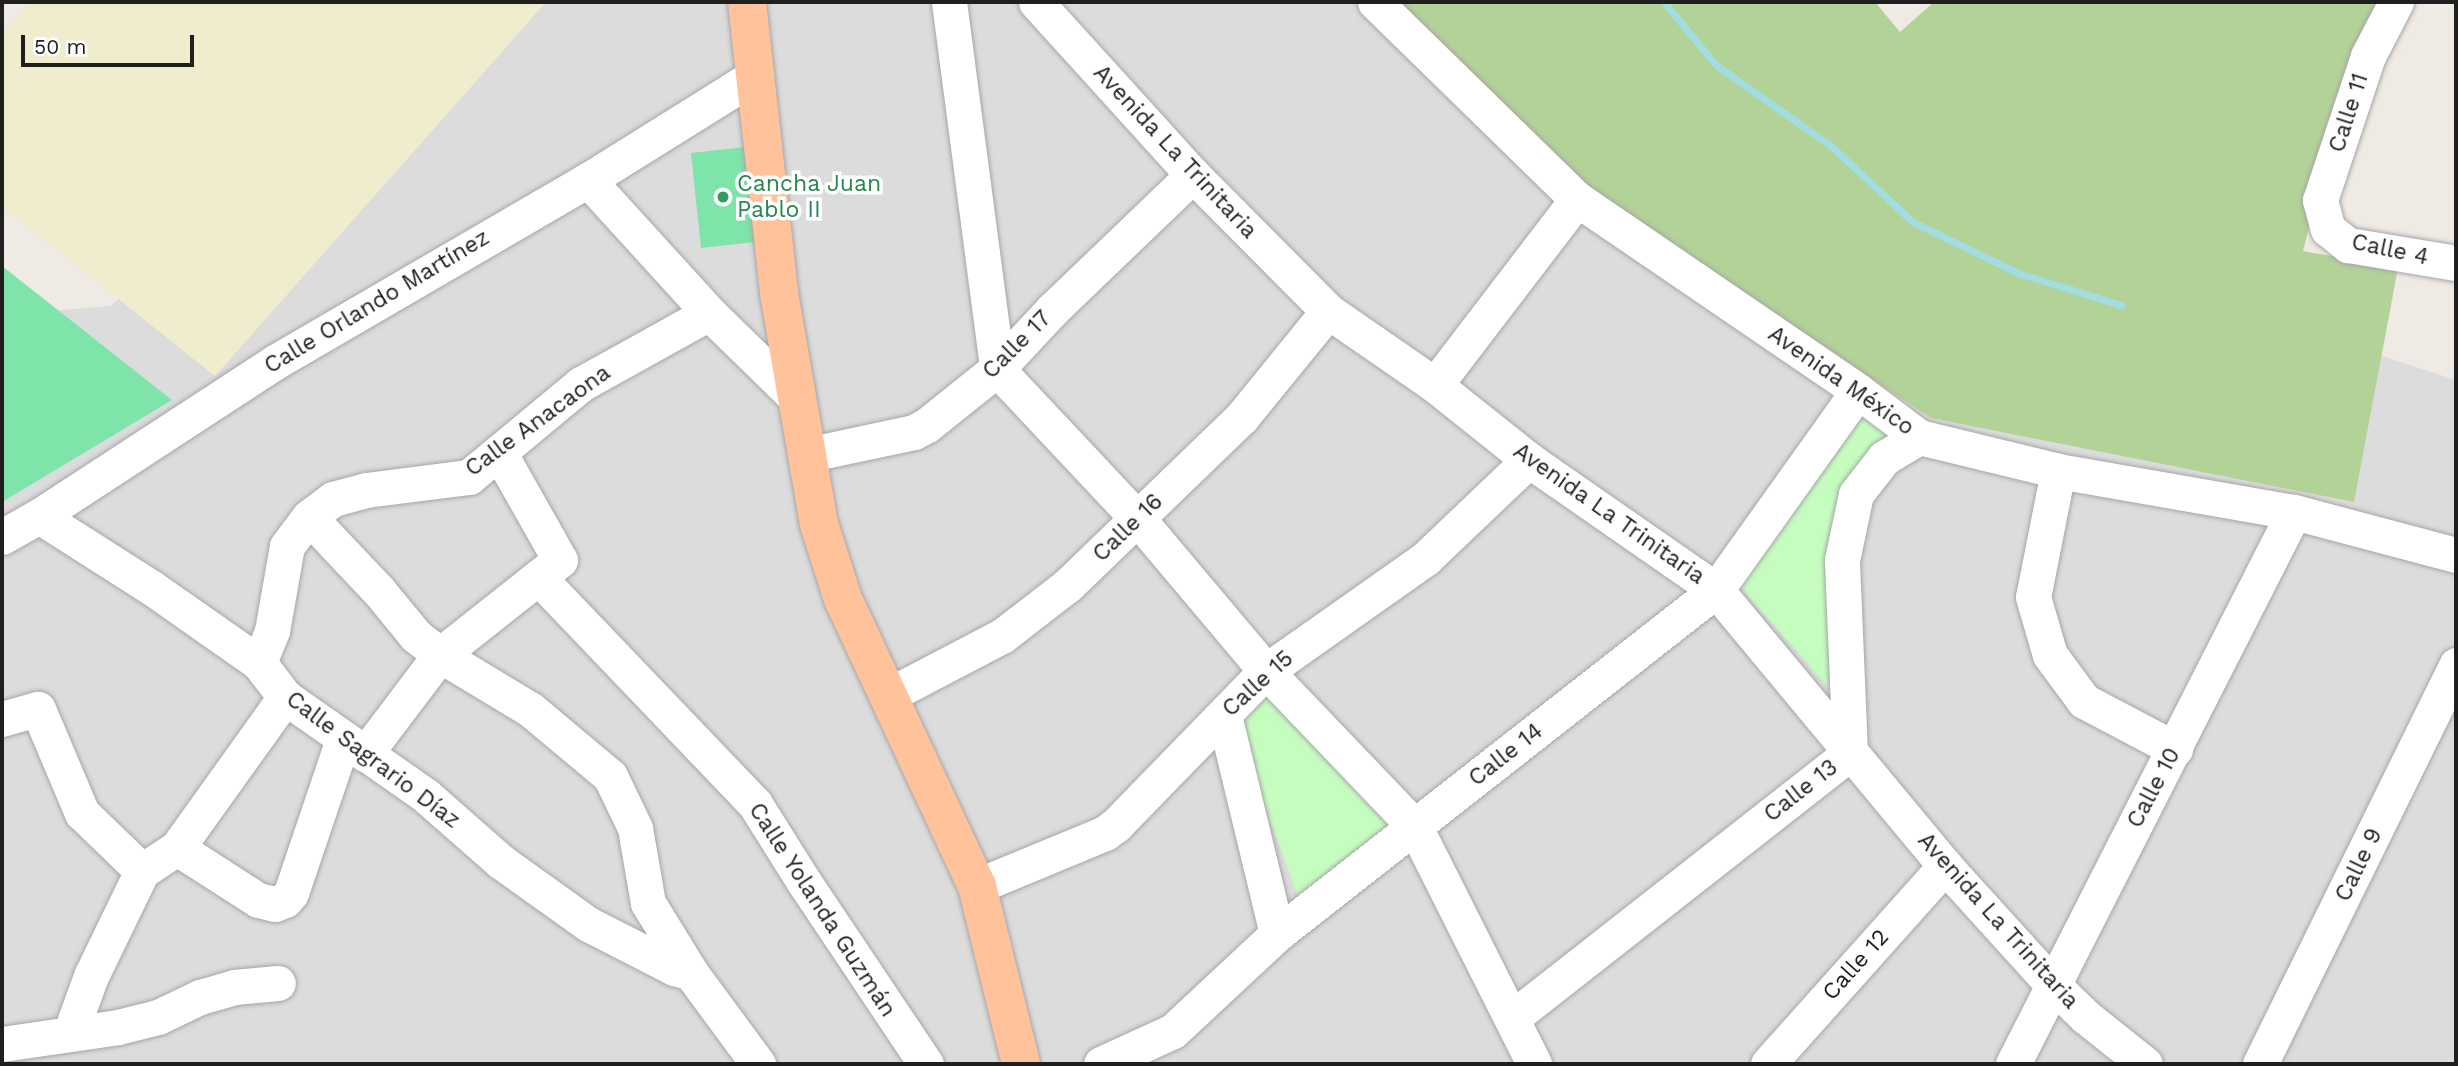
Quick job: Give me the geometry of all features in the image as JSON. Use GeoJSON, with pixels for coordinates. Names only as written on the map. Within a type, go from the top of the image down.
{"type":"FeatureCollection","features":[{"type":"Feature","properties":{"kind":"main road"},"geometry":{"type":"LineString","coordinates":[[747,2],[779,293],[819,524],[843,598],[977,886],[1021,1064]]}},
{"type":"Feature","properties":{"kind":"street"},"geometry":{"type":"LineString","coordinates":[[948,2],[997,369],[1138,519],[1266,671],[1415,827],[1534,1064]]}},
{"type":"Feature","properties":{"kind":"street","name":"Avenida La Trinitaria"},"geometry":{"type":"LineString","coordinates":[[1036,2],[1193,176],[1328,311],[1435,384],[1529,460],[1716,590],[1945,866],[2051,983],[2086,1017],[2144,1064]]}},
{"type":"Feature","properties":{"kind":"street","name":"Avenida México"},"geometry":{"type":"LineString","coordinates":[[1375,2],[1577,200],[1858,391],[1919,437],[2058,471],[2294,512],[2456,555]]}},
{"type":"Feature","properties":{"kind":"street","name":"Calle 11"},"geometry":{"type":"LineString","coordinates":[[2328,229],[2320,200],[2368,56],[2396,2]]}},
{"type":"Feature","properties":{"kind":"street","name":"Calle Orlando Martínez"},"geometry":{"type":"LineString","coordinates":[[2,537],[39,516],[275,362],[588,180],[756,75]]}},
{"type":"Feature","properties":{"kind":"street","name":"Calle 17"},"geometry":{"type":"LineString","coordinates":[[806,455],[914,432],[928,425],[997,369],[1052,310],[1193,176]]}},
{"type":"Feature","properties":{"kind":"street"},"geometry":{"type":"LineString","coordinates":[[588,180],[709,313],[795,397]]}},
{"type":"Feature","properties":{"kind":"street"},"geometry":{"type":"LineString","coordinates":[[1435,384],[1577,200]]}},
{"type":"Feature","properties":{"kind":"street","name":"Calle 4"},"geometry":{"type":"LineString","coordinates":[[2328,229],[2348,245],[2456,264]]}},
{"type":"Feature","properties":{"kind":"street","name":"Calle 16"},"geometry":{"type":"LineString","coordinates":[[887,696],[1002,636],[1068,584],[1242,417],[1328,311]]}},
{"type":"Feature","properties":{"kind":"street","name":"Calle Anacaona"},"geometry":{"type":"LineString","coordinates":[[259,663],[272,631],[287,547],[309,517],[333,499],[366,491],[470,477],[581,384],[709,313]]}},
{"type":"Feature","properties":{"kind":"street","name":"Calle 14"},"geometry":{"type":"LineString","coordinates":[[1101,1064],[1173,1031],[1277,934],[1716,590],[1858,391]]}},
{"type":"Feature","properties":{"kind":"street","name":"Calle 13"},"geometry":{"type":"LineString","coordinates":[[1512,1018],[1850,753],[1842,560],[1856,494],[1884,458],[1919,437]]}},
{"type":"Feature","properties":{"kind":"street"},"geometry":{"type":"LineString","coordinates":[[177,848],[258,900],[275,904],[285,900],[291,893],[354,746],[440,655],[560,560],[499,452]]}},
{"type":"Feature","properties":{"kind":"street","name":"Calle 15"},"geometry":{"type":"LineString","coordinates":[[977,886],[1105,833],[1266,671],[1426,558],[1529,460]]}},
{"type":"Feature","properties":{"kind":"street"},"geometry":{"type":"LineString","coordinates":[[2058,471],[2033,597],[2050,656],[2084,701],[2175,749]]}},
{"type":"Feature","properties":{"kind":"street","name":"Calle 10"},"geometry":{"type":"LineString","coordinates":[[2013,1064],[2051,983],[2175,749],[2294,512]]}},
{"type":"Feature","properties":{"kind":"street","name":"Calle Sagrario Díaz"},"geometry":{"type":"LineString","coordinates":[[39,516],[152,588],[259,663],[285,697],[425,795],[500,861],[588,925],[674,968],[691,973]]}},
{"type":"Feature","properties":{"kind":"street"},"geometry":{"type":"LineString","coordinates":[[309,517],[379,591],[416,636],[440,655],[531,710],[610,776],[635,828],[648,903],[691,973],[758,1064]]}},
{"type":"Feature","properties":{"kind":"street","name":"Calle Yolanda Guzmán"},"geometry":{"type":"LineString","coordinates":[[539,578],[755,804],[896,1023],[926,1064]]}},
{"type":"Feature","properties":{"kind":"street","name":"Calle 9"},"geometry":{"type":"LineString","coordinates":[[2260,1064],[2456,666]]}},
{"type":"Feature","properties":{"kind":"street"},"geometry":{"type":"LineString","coordinates":[[76,1031],[75,1020],[91,975],[142,871],[177,848],[285,697]]}},
{"type":"Feature","properties":{"kind":"street"},"geometry":{"type":"LineString","coordinates":[[2,719],[38,709],[82,814],[142,871]]}},
{"type":"Feature","properties":{"kind":"street"},"geometry":{"type":"LineString","coordinates":[[1224,715],[1277,934]]}},
{"type":"Feature","properties":{"kind":"street","name":"Calle 12"},"geometry":{"type":"LineString","coordinates":[[1768,1064],[1945,866]]}},
{"type":"Feature","properties":{"kind":"street"},"geometry":{"type":"LineString","coordinates":[[2,1044],[158,1017],[200,997],[234,987],[278,983]]}},
{"type":"Feature","properties":{"kind":"shaded area"},"geometry":{"type":"Polygon","coordinates":[[[29,2],[546,2],[215,376],[2,206],[2,37],[29,2]]]}},
{"type":"Feature","properties":{"kind":"shaded area"},"geometry":{"type":"Polygon","coordinates":[[[422,2],[1404,2],[1499,67],[2456,380],[2456,1064],[2,1064],[2,315],[111,306],[422,2]]]}},
{"type":"Feature","properties":{"kind":"green space"},"geometry":{"type":"Polygon","coordinates":[[[1395,2],[1875,2],[1900,32],[1934,2],[2385,2],[2349,71],[2303,251],[2398,268],[2354,502],[1931,418],[1585,188],[1395,2]]]}},
{"type":"Feature","properties":{"kind":"green space","name":"Cancha Juan Pablo II"},"geometry":{"type":"Polygon","coordinates":[[[745,147],[755,242],[701,248],[691,153],[745,147]]]}},
{"type":"Feature","properties":{"kind":"green space"},"geometry":{"type":"Polygon","coordinates":[[[2,266],[172,400],[2,502],[2,266]]]}},
{"type":"Feature","properties":{"kind":"green space"},"geometry":{"type":"Polygon","coordinates":[[[1863,399],[1921,429],[1848,494],[1861,724],[1735,581],[1863,399]]]}},
{"type":"Feature","properties":{"kind":"green space"},"geometry":{"type":"Polygon","coordinates":[[[1281,665],[1412,817],[1300,901],[1232,716],[1281,665]]]}},
{"type":"Feature","properties":{"kind":"waterway"},"geometry":{"type":"LineString","coordinates":[[1664,2],[1716,65],[1830,145],[1913,222],[2018,273],[2121,305]]}},
{"type":"Feature","properties":{"kind":"place","name":"Cancha Juan Pablo II"},"geometry":{"type":"Point","coordinates":[723,197]}}]}
